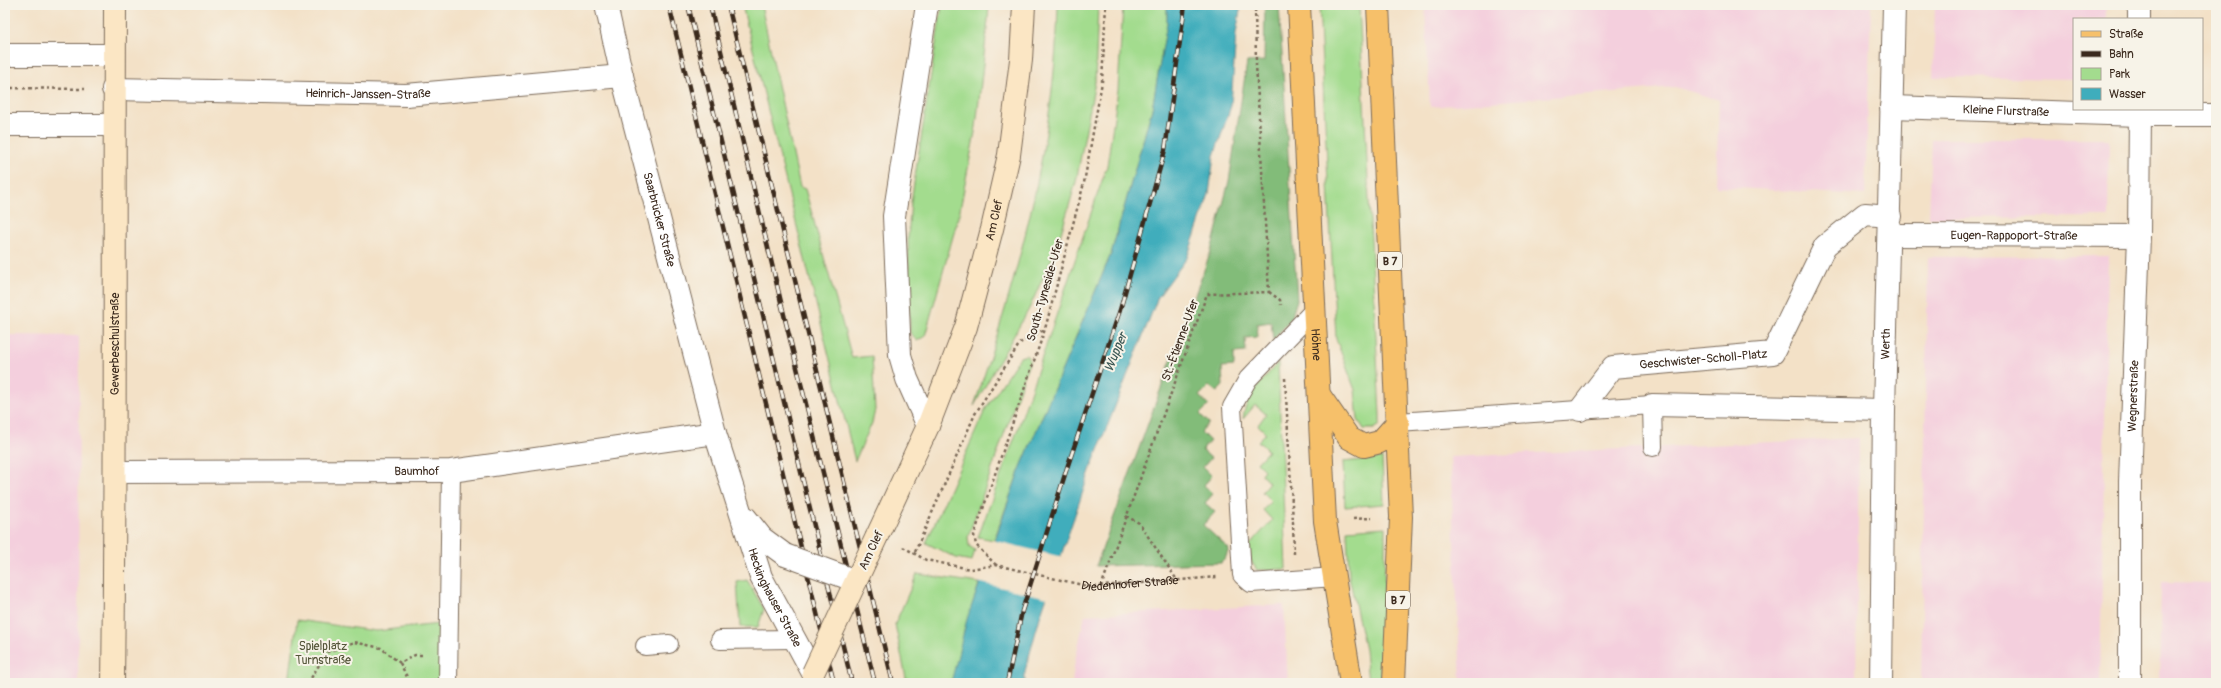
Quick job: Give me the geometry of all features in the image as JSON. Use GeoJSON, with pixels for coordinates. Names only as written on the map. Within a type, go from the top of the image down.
{"type":"FeatureCollection","features":[{"type":"Feature","properties":{"kind":"main road","name":"Gewerbeschulstraße"},"geometry":{"type":"LineString","coordinates":[[113,683],[116,472],[113,89],[115,5]]}},
{"type":"Feature","properties":{"kind":"main road","name":"Am Clef"},"geometry":{"type":"LineString","coordinates":[[811,678],[928,426],[966,327],[994,221],[1009,155],[1021,60],[1024,5]]}},
{"type":"Feature","properties":{"kind":"main road","name":"Höhne"},"geometry":{"type":"LineString","coordinates":[[1299,5],[1316,308],[1325,521],[1351,683]]}},
{"type":"Feature","properties":{"kind":"main road","name":"B 7"},"geometry":{"type":"LineString","coordinates":[[1378,5],[1398,422],[1401,538],[1394,683]]}},
{"type":"Feature","properties":{"kind":"main road"},"geometry":{"type":"LineString","coordinates":[[1320,396],[1349,438],[1364,446],[1380,442],[1398,422]]}},
{"type":"Feature","properties":{"kind":"street","name":"Saarbrücker Straße"},"geometry":{"type":"LineString","coordinates":[[606,5],[622,76],[715,433]]}},
{"type":"Feature","properties":{"kind":"street"},"geometry":{"type":"LineString","coordinates":[[927,5],[894,216],[900,355],[907,379],[928,426]]}},
{"type":"Feature","properties":{"kind":"street","name":"Werth"},"geometry":{"type":"LineString","coordinates":[[1880,683],[1884,410],[1890,226],[1894,5]]}},
{"type":"Feature","properties":{"kind":"street"},"geometry":{"type":"LineString","coordinates":[[2139,5],[2139,18]]}},
{"type":"Feature","properties":{"kind":"street"},"geometry":{"type":"LineString","coordinates":[[5,55],[113,55]]}},
{"type":"Feature","properties":{"kind":"street","name":"Heinrich-Janssen-Straße"},"geometry":{"type":"LineString","coordinates":[[113,89],[406,95],[622,76]]}},
{"type":"Feature","properties":{"kind":"street","name":"Kleine Flurstraße"},"geometry":{"type":"LineString","coordinates":[[1891,107],[2216,115]]}},
{"type":"Feature","properties":{"kind":"street","name":"Wegnerstraße"},"geometry":{"type":"LineString","coordinates":[[2130,683],[2130,482],[2139,236],[2140,112]]}},
{"type":"Feature","properties":{"kind":"street"},"geometry":{"type":"LineString","coordinates":[[5,125],[114,125]]}},
{"type":"Feature","properties":{"kind":"street","name":"Geschwister-Scholl-Platz"},"geometry":{"type":"LineString","coordinates":[[1580,410],[1613,367],[1773,353],[1825,246],[1865,214],[1890,226]]}},
{"type":"Feature","properties":{"kind":"street","name":"Eugen-Rappoport-Straße"},"geometry":{"type":"LineString","coordinates":[[1890,226],[2139,236]]}},
{"type":"Feature","properties":{"kind":"street"},"geometry":{"type":"LineString","coordinates":[[1652,405],[1884,410]]}},
{"type":"Feature","properties":{"kind":"street","name":"Baumhof"},"geometry":{"type":"LineString","coordinates":[[116,472],[451,471],[715,433]]}},
{"type":"Feature","properties":{"kind":"street","name":"Heckinghauser Straße"},"geometry":{"type":"LineString","coordinates":[[715,433],[761,577],[811,678]]}},
{"type":"Feature","properties":{"kind":"street","name":"Heckinghauser Straße"},"geometry":{"type":"LineString","coordinates":[[739,509],[762,538],[785,555],[856,581]]}},
{"type":"Feature","properties":{"kind":"lane"},"geometry":{"type":"LineString","coordinates":[[1316,308],[1248,379],[1232,407],[1242,575],[1251,583],[1335,577]]}},
{"type":"Feature","properties":{"kind":"lane"},"geometry":{"type":"LineString","coordinates":[[1398,422],[1652,405],[1654,447]]}},
{"type":"Feature","properties":{"kind":"lane"},"geometry":{"type":"LineString","coordinates":[[448,683],[451,471]]}},
{"type":"Feature","properties":{"kind":"lane"},"geometry":{"type":"LineString","coordinates":[[720,640],[793,639]]}},
{"type":"Feature","properties":{"kind":"lane"},"geometry":{"type":"LineString","coordinates":[[645,646],[669,644]]}},
{"type":"Feature","properties":{"kind":"path","name":"South-Tyneside-Ufer"},"geometry":{"type":"LineString","coordinates":[[996,565],[976,544],[974,535],[1045,329],[1084,183],[1102,82],[1106,5]]}},
{"type":"Feature","properties":{"kind":"path"},"geometry":{"type":"LineString","coordinates":[[1255,5],[1256,64],[1269,292],[1280,300],[1293,522]]}},
{"type":"Feature","properties":{"kind":"path"},"geometry":{"type":"LineString","coordinates":[[5,88],[113,89]]}},
{"type":"Feature","properties":{"kind":"path","name":"St.-Étienne-Ufer"},"geometry":{"type":"LineString","coordinates":[[1101,587],[1207,294],[1269,292]]}},
{"type":"Feature","properties":{"kind":"path"},"geometry":{"type":"LineString","coordinates":[[915,552],[975,414],[1020,343],[1045,329]]}},
{"type":"Feature","properties":{"kind":"path"},"geometry":{"type":"LineString","coordinates":[[1126,516],[1139,522],[1177,580]]}},
{"type":"Feature","properties":{"kind":"path","name":"Diedenhofer Straße"},"geometry":{"type":"LineString","coordinates":[[926,560],[970,569],[996,565],[1091,587],[1242,575]]}},
{"type":"Feature","properties":{"kind":"path"},"geometry":{"type":"LineString","coordinates":[[308,683],[327,652],[354,642],[380,648],[400,663],[410,683]]}},
{"type":"Feature","properties":{"kind":"path"},"geometry":{"type":"LineString","coordinates":[[400,663],[415,655]]}},
{"type":"Feature","properties":{"kind":"shaded area"},"geometry":{"type":"Polygon","coordinates":[[[1425,5],[1871,5],[1865,195],[1716,187],[1719,100],[1675,87],[1430,107],[1425,5]]]}},
{"type":"Feature","properties":{"kind":"shaded area"},"geometry":{"type":"Polygon","coordinates":[[[1935,5],[2106,5],[2106,18],[2073,18],[2073,79],[1933,77],[1935,5]]]}},
{"type":"Feature","properties":{"kind":"shaded area"},"geometry":{"type":"Polygon","coordinates":[[[1932,139],[2109,139],[2108,217],[1929,218],[1932,139]]]}},
{"type":"Feature","properties":{"kind":"shaded area"},"geometry":{"type":"Polygon","coordinates":[[[2108,256],[2100,683],[1921,683],[1928,257],[2108,256]]]}},
{"type":"Feature","properties":{"kind":"shaded area"},"geometry":{"type":"Polygon","coordinates":[[[5,335],[79,336],[78,683],[5,683],[5,335]]]}},
{"type":"Feature","properties":{"kind":"shaded area"},"geometry":{"type":"Polygon","coordinates":[[[1859,438],[1856,683],[1461,683],[1450,457],[1859,438]]]}},
{"type":"Feature","properties":{"kind":"shaded area"},"geometry":{"type":"Polygon","coordinates":[[[2161,582],[2216,583],[2216,683],[2159,683],[2161,582]]]}},
{"type":"Feature","properties":{"kind":"shaded area"},"geometry":{"type":"Polygon","coordinates":[[[1284,605],[1288,683],[1072,683],[1085,615],[1284,605]]]}},
{"type":"Feature","properties":{"kind":"green space"},"geometry":{"type":"Polygon","coordinates":[[[742,5],[761,5],[800,187],[805,189],[852,358],[872,356],[875,410],[872,423],[855,461],[742,5]]]}},
{"type":"Feature","properties":{"kind":"green space"},"geometry":{"type":"Polygon","coordinates":[[[942,5],[989,5],[976,127],[959,215],[925,336],[917,341],[910,333],[908,237],[911,202],[942,5]]]}},
{"type":"Feature","properties":{"kind":"green space"},"geometry":{"type":"Polygon","coordinates":[[[1058,5],[1098,5],[1095,82],[1076,182],[1057,247],[1029,309],[974,406],[1019,258],[1042,158],[1050,108],[1058,5]]]}},
{"type":"Feature","properties":{"kind":"green space"},"geometry":{"type":"Polygon","coordinates":[[[1123,5],[1167,5],[1167,23],[1152,109],[1111,254],[1018,474],[994,540],[978,537],[1016,434],[1107,166],[1118,90],[1123,5]]]}},
{"type":"Feature","properties":{"kind":"green space"},"geometry":{"type":"Polygon","coordinates":[[[1265,5],[1279,5],[1297,300],[1291,319],[1273,340],[1271,322],[1257,324],[1258,337],[1245,338],[1246,352],[1234,353],[1234,366],[1222,367],[1223,386],[1217,392],[1209,386],[1199,396],[1209,405],[1200,414],[1209,423],[1201,432],[1210,441],[1202,450],[1211,458],[1203,467],[1212,476],[1204,485],[1213,494],[1205,503],[1215,512],[1203,525],[1229,549],[1225,559],[1221,563],[1096,566],[1211,251],[1229,181],[1247,62],[1264,61],[1265,5]]]}},
{"type":"Feature","properties":{"kind":"green space"},"geometry":{"type":"Polygon","coordinates":[[[1319,5],[1359,5],[1380,415],[1380,425],[1374,429],[1364,429],[1358,420],[1355,390],[1336,339],[1319,5]]]}},
{"type":"Feature","properties":{"kind":"green space"},"geometry":{"type":"Polygon","coordinates":[[[1026,355],[1030,360],[968,537],[969,546],[975,550],[972,561],[956,558],[926,543],[986,408],[1020,357],[1026,355]]]}},
{"type":"Feature","properties":{"kind":"green space"},"geometry":{"type":"Polygon","coordinates":[[[1278,362],[1286,569],[1257,570],[1251,561],[1249,546],[1272,520],[1263,510],[1271,501],[1262,492],[1269,483],[1261,474],[1264,470],[1257,463],[1268,451],[1258,441],[1266,433],[1258,425],[1266,414],[1255,405],[1243,419],[1247,403],[1262,381],[1278,362]]]}},
{"type":"Feature","properties":{"kind":"green space"},"geometry":{"type":"Polygon","coordinates":[[[1382,458],[1384,504],[1345,507],[1343,462],[1382,458]]]}},
{"type":"Feature","properties":{"kind":"green space"},"geometry":{"type":"Polygon","coordinates":[[[1385,527],[1385,566],[1380,683],[1368,683],[1365,650],[1349,576],[1347,530],[1385,527]]]}},
{"type":"Feature","properties":{"kind":"green space"},"geometry":{"type":"Polygon","coordinates":[[[917,574],[979,583],[951,683],[907,683],[895,624],[917,574]]]}},
{"type":"Feature","properties":{"kind":"green space"},"geometry":{"type":"Polygon","coordinates":[[[747,580],[764,609],[758,627],[740,627],[737,582],[747,580]]]}},
{"type":"Feature","properties":{"kind":"green space","name":"Spielplatz Turnstraße"},"geometry":{"type":"Polygon","coordinates":[[[297,620],[376,631],[439,624],[442,649],[441,683],[289,683],[297,620]]]}},
{"type":"Feature","properties":{"kind":"water","name":"Wupper"},"geometry":{"type":"Polygon","coordinates":[[[1167,5],[1241,5],[1236,34],[1231,106],[1214,156],[1209,194],[1187,258],[1158,297],[1091,468],[1040,617],[1025,671],[1025,683],[951,683],[967,619],[1018,474],[1111,254],[1152,109],[1167,23],[1167,5]]]}},
{"type":"Feature","properties":{"kind":"pier"},"geometry":{"type":"Polygon","coordinates":[[[992,540],[1062,557],[1048,598],[977,582],[992,540]]]}},
{"type":"Feature","properties":{"kind":"railway"},"geometry":{"type":"LineString","coordinates":[[669,5],[834,683]]}},
{"type":"Feature","properties":{"kind":"railway"},"geometry":{"type":"LineString","coordinates":[[688,5],[852,683]]}},
{"type":"Feature","properties":{"kind":"railway"},"geometry":{"type":"LineString","coordinates":[[710,5],[786,323],[875,683]]}},
{"type":"Feature","properties":{"kind":"railway"},"geometry":{"type":"LineString","coordinates":[[728,5],[893,683]]}},
{"type":"Feature","properties":{"kind":"railway"},"geometry":{"type":"LineString","coordinates":[[1007,683],[1022,611],[1067,468],[1120,310],[1165,150],[1185,5]]}}]}
